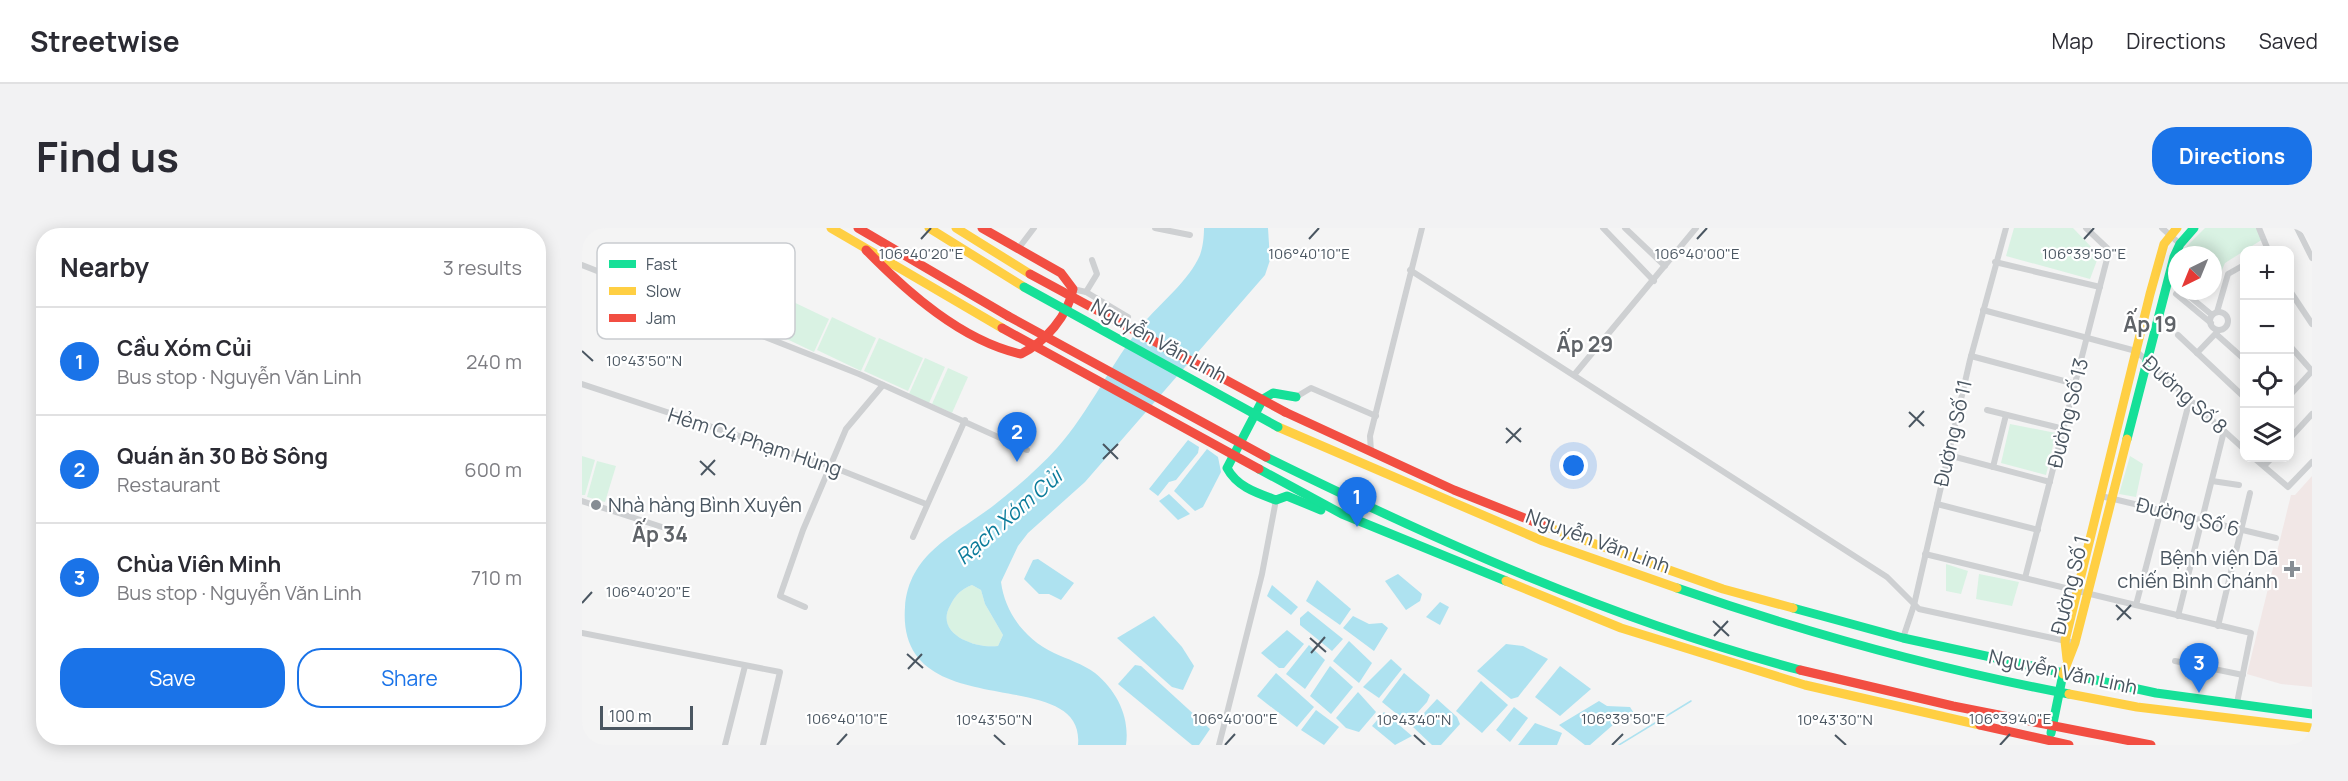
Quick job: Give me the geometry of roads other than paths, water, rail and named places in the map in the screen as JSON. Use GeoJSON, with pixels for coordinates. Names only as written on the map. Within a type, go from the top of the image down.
{"type":"FeatureCollection","features":[{"type":"Feature","properties":{"kind":"main road"},"geometry":{"type":"LineString","coordinates":[[831,228],[1002,328],[1342,514],[1621,628],[1811,687],[2069,745]]}},
{"type":"Feature","properties":{"kind":"main road"},"geometry":{"type":"LineString","coordinates":[[858,228],[1008,316],[1266,457],[1394,520],[1531,579],[1632,619],[1814,675],[2052,727],[2151,745]]}},
{"type":"Feature","properties":{"kind":"main road","name":"Nguyễn Văn Linh"},"geometry":{"type":"LineString","coordinates":[[929,228],[1024,287],[1278,427],[1533,537],[1720,603],[1887,651],[2122,705],[2312,728]]}},
{"type":"Feature","properties":{"kind":"main road","name":"Nguyễn Văn Linh"},"geometry":{"type":"LineString","coordinates":[[956,228],[1030,274],[1285,412],[1454,490],[1555,530],[1705,583],[1903,638],[2156,693],[2312,714]]}},
{"type":"Feature","properties":{"kind":"main road"},"geometry":{"type":"LineString","coordinates":[[866,250],[920,298],[1012,354],[1028,352],[1041,342],[1068,305],[1073,289],[1066,277],[982,228]]}},
{"type":"Feature","properties":{"kind":"main road","name":"Đường Số 1"},"geometry":{"type":"LineString","coordinates":[[2181,246],[2194,228]]}},
{"type":"Feature","properties":{"kind":"main road","name":"Đường Số 1"},"geometry":{"type":"LineString","coordinates":[[2050,740],[2136,351],[2164,244],[2174,230]]}},
{"type":"Feature","properties":{"kind":"main road","name":"Đường Số 1"},"geometry":{"type":"LineString","coordinates":[[2105,497],[2147,359],[2168,277]]}},
{"type":"Feature","properties":{"kind":"main road"},"geometry":{"type":"LineString","coordinates":[[2150,294],[2163,297]]}},
{"type":"Feature","properties":{"kind":"main road"},"geometry":{"type":"LineString","coordinates":[[1296,397],[1273,393],[1263,399],[1228,464],[1229,473],[1236,481],[1276,500],[1287,496],[1336,517],[1342,514]]}},
{"type":"Feature","properties":{"kind":"street"},"geometry":{"type":"LineString","coordinates":[[1018,249],[1034,228]]}},
{"type":"Feature","properties":{"kind":"street"},"geometry":{"type":"LineString","coordinates":[[1155,228],[1190,235]]}},
{"type":"Feature","properties":{"kind":"street"},"geometry":{"type":"LineString","coordinates":[[1371,452],[1370,436],[1422,228]]}},
{"type":"Feature","properties":{"kind":"street"},"geometry":{"type":"LineString","coordinates":[[1603,228],[1654,281]]}},
{"type":"Feature","properties":{"kind":"street"},"geometry":{"type":"LineString","coordinates":[[1625,228],[1665,266]]}},
{"type":"Feature","properties":{"kind":"street"},"geometry":{"type":"LineString","coordinates":[[1685,228],[1689,236]]}},
{"type":"Feature","properties":{"kind":"street"},"geometry":{"type":"LineString","coordinates":[[1574,375],[1696,228]]}},
{"type":"Feature","properties":{"kind":"street","name":"Đường Số 11"},"geometry":{"type":"LineString","coordinates":[[1903,638],[1914,605],[1971,356],[1995,261],[2006,228]]}},
{"type":"Feature","properties":{"kind":"street","name":"Đường Số 13"},"geometry":{"type":"LineString","coordinates":[[2025,578],[2100,287],[2107,248],[2086,228]]}},
{"type":"Feature","properties":{"kind":"street"},"geometry":{"type":"LineString","coordinates":[[2162,228],[2174,230],[2183,241]]}},
{"type":"Feature","properties":{"kind":"street"},"geometry":{"type":"LineString","coordinates":[[2259,228],[2266,246]]}},
{"type":"Feature","properties":{"kind":"street"},"geometry":{"type":"LineString","coordinates":[[2297,228],[2312,258]]}},
{"type":"Feature","properties":{"kind":"street"},"geometry":{"type":"LineString","coordinates":[[1086,292],[1097,274],[1092,260]]}},
{"type":"Feature","properties":{"kind":"street"},"geometry":{"type":"LineString","coordinates":[[1995,261],[2100,287]]}},
{"type":"Feature","properties":{"kind":"street"},"geometry":{"type":"LineString","coordinates":[[582,265],[597,271]]}},
{"type":"Feature","properties":{"kind":"street"},"geometry":{"type":"LineString","coordinates":[[2240,269],[2228,274],[2213,317],[2217,332],[2240,355]]}},
{"type":"Feature","properties":{"kind":"street"},"geometry":{"type":"LineString","coordinates":[[1410,270],[1887,577],[1909,596],[1914,605],[1930,612],[2070,642]]}},
{"type":"Feature","properties":{"kind":"street"},"geometry":{"type":"LineString","coordinates":[[1073,289],[1086,292],[1128,317]]}},
{"type":"Feature","properties":{"kind":"street"},"geometry":{"type":"LineString","coordinates":[[2163,297],[2168,295]]}},
{"type":"Feature","properties":{"kind":"street"},"geometry":{"type":"LineString","coordinates":[[2294,298],[2312,324]]}},
{"type":"Feature","properties":{"kind":"street"},"geometry":{"type":"LineString","coordinates":[[2190,300],[2213,317],[2226,314],[2228,320],[2225,328],[2217,332],[2198,353]]}},
{"type":"Feature","properties":{"kind":"street","name":"Đường Số 8"},"geometry":{"type":"LineString","coordinates":[[1983,310],[2087,336],[2136,351],[2240,445]]}},
{"type":"Feature","properties":{"kind":"street"},"geometry":{"type":"LineString","coordinates":[[2178,335],[2240,393]]}},
{"type":"Feature","properties":{"kind":"street"},"geometry":{"type":"LineString","coordinates":[[768,339],[965,420],[1027,450]]}},
{"type":"Feature","properties":{"kind":"street"},"geometry":{"type":"LineString","coordinates":[[2294,351],[2312,371],[2294,390]]}},
{"type":"Feature","properties":{"kind":"street"},"geometry":{"type":"LineString","coordinates":[[1971,356],[2075,384]]}},
{"type":"Feature","properties":{"kind":"street","name":"Hẻm C4 Phạm Hùng"},"geometry":{"type":"LineString","coordinates":[[582,384],[830,466],[926,504]]}},
{"type":"Feature","properties":{"kind":"street"},"geometry":{"type":"LineString","coordinates":[[805,607],[780,596],[846,429],[883,385]]}},
{"type":"Feature","properties":{"kind":"street"},"geometry":{"type":"LineString","coordinates":[[1296,397],[1311,388],[1376,416]]}},
{"type":"Feature","properties":{"kind":"street"},"geometry":{"type":"LineString","coordinates":[[2136,605],[2190,399]]}},
{"type":"Feature","properties":{"kind":"street"},"geometry":{"type":"LineString","coordinates":[[1987,410],[2064,429]]}},
{"type":"Feature","properties":{"kind":"street"},"geometry":{"type":"LineString","coordinates":[[2294,433],[2312,414]]}},
{"type":"Feature","properties":{"kind":"street"},"geometry":{"type":"LineString","coordinates":[[1993,467],[2006,415]]}},
{"type":"Feature","properties":{"kind":"street"},"geometry":{"type":"LineString","coordinates":[[913,537],[965,420]]}},
{"type":"Feature","properties":{"kind":"street"},"geometry":{"type":"LineString","coordinates":[[2178,616],[2224,431]]}},
{"type":"Feature","properties":{"kind":"street"},"geometry":{"type":"LineString","coordinates":[[1356,445],[1370,436]]}},
{"type":"Feature","properties":{"kind":"street"},"geometry":{"type":"LineString","coordinates":[[1948,455],[2050,482]]}},
{"type":"Feature","properties":{"kind":"street"},"geometry":{"type":"LineString","coordinates":[[2259,462],[2288,487],[2312,462]]}},
{"type":"Feature","properties":{"kind":"street"},"geometry":{"type":"LineString","coordinates":[[2264,466],[2268,462]]}},
{"type":"Feature","properties":{"kind":"street"},"geometry":{"type":"LineString","coordinates":[[2212,481],[2239,485]]}},
{"type":"Feature","properties":{"kind":"street"},"geometry":{"type":"LineString","coordinates":[[2218,626],[2250,493]]}},
{"type":"Feature","properties":{"kind":"street","name":"Đường Số 6"},"geometry":{"type":"LineString","coordinates":[[2105,497],[2276,538]]}},
{"type":"Feature","properties":{"kind":"street"},"geometry":{"type":"LineString","coordinates":[[1219,745],[1262,574],[1276,500]]}},
{"type":"Feature","properties":{"kind":"street"},"geometry":{"type":"LineString","coordinates":[[582,501],[666,528]]}},
{"type":"Feature","properties":{"kind":"street"},"geometry":{"type":"LineString","coordinates":[[1937,504],[2038,530]]}},
{"type":"Feature","properties":{"kind":"street"},"geometry":{"type":"LineString","coordinates":[[1925,554],[2252,633],[2237,704]]}},
{"type":"Feature","properties":{"kind":"street"},"geometry":{"type":"LineString","coordinates":[[582,633],[780,672],[763,745]]}},
{"type":"Feature","properties":{"kind":"street"},"geometry":{"type":"LineString","coordinates":[[2175,661],[2243,675]]}},
{"type":"Feature","properties":{"kind":"street"},"geometry":{"type":"LineString","coordinates":[[725,745],[745,666]]}},
{"type":"Feature","properties":{"kind":"water","name":"Rạch Xóm Củi"},"geometry":{"type":"Polygon","coordinates":[[[1204,228],[1268,228],[1270,260],[1265,275],[1085,482],[1028,533],[1018,546],[1001,582],[1007,604],[1026,633],[1054,653],[1095,673],[1116,696],[1126,724],[1126,745],[1078,745],[1072,720],[1053,705],[958,682],[929,668],[910,645],[905,607],[908,588],[915,573],[936,547],[1010,493],[1035,471],[1069,434],[1142,325],[1174,292],[1195,265],[1203,245],[1204,228]],[[972,585],[960,592],[953,600],[947,614],[947,623],[952,631],[968,642],[998,646],[1003,635],[985,604],[981,590],[972,585]]]}},
{"type":"Feature","properties":{"kind":"water"},"geometry":{"type":"Polygon","coordinates":[[[1188,440],[1199,447],[1198,453],[1176,480],[1169,482],[1158,496],[1149,489],[1188,440]]]}},
{"type":"Feature","properties":{"kind":"water"},"geometry":{"type":"Polygon","coordinates":[[[1207,449],[1218,457],[1221,472],[1203,507],[1195,511],[1174,491],[1207,449]]]}},
{"type":"Feature","properties":{"kind":"water"},"geometry":{"type":"Polygon","coordinates":[[[1169,494],[1190,514],[1178,520],[1159,501],[1169,494]]]}},
{"type":"Feature","properties":{"kind":"water"},"geometry":{"type":"Polygon","coordinates":[[[1038,559],[1074,583],[1061,600],[1049,594],[1039,594],[1024,579],[1033,560],[1038,559]]]}},
{"type":"Feature","properties":{"kind":"water"},"geometry":{"type":"Polygon","coordinates":[[[1398,574],[1422,594],[1420,601],[1406,610],[1385,581],[1398,574]]]}},
{"type":"Feature","properties":{"kind":"water"},"geometry":{"type":"Polygon","coordinates":[[[1317,580],[1351,609],[1340,625],[1306,601],[1317,580]]]}},
{"type":"Feature","properties":{"kind":"water"},"geometry":{"type":"Polygon","coordinates":[[[1272,585],[1298,607],[1291,615],[1267,596],[1272,585]]]}},
{"type":"Feature","properties":{"kind":"water"},"geometry":{"type":"Polygon","coordinates":[[[1440,602],[1449,607],[1440,625],[1426,617],[1440,602]]]}},
{"type":"Feature","properties":{"kind":"water"},"geometry":{"type":"Polygon","coordinates":[[[1308,611],[1343,639],[1332,651],[1300,625],[1300,618],[1308,611]]]}},
{"type":"Feature","properties":{"kind":"water"},"geometry":{"type":"Polygon","coordinates":[[[1154,616],[1182,647],[1194,666],[1183,690],[1172,687],[1117,638],[1154,616]]]}},
{"type":"Feature","properties":{"kind":"water"},"geometry":{"type":"Polygon","coordinates":[[[1353,616],[1369,624],[1382,623],[1388,628],[1374,651],[1343,628],[1353,616]]]}},
{"type":"Feature","properties":{"kind":"water"},"geometry":{"type":"Polygon","coordinates":[[[1287,630],[1304,644],[1284,668],[1279,668],[1261,653],[1287,630]]]}},
{"type":"Feature","properties":{"kind":"water"},"geometry":{"type":"Polygon","coordinates":[[[1349,641],[1372,663],[1359,683],[1333,661],[1349,641]]]}},
{"type":"Feature","properties":{"kind":"water"},"geometry":{"type":"Polygon","coordinates":[[[1506,644],[1523,646],[1548,659],[1518,697],[1511,699],[1477,671],[1506,644]]]}},
{"type":"Feature","properties":{"kind":"water"},"geometry":{"type":"Polygon","coordinates":[[[1309,645],[1325,660],[1305,689],[1286,674],[1309,645]]]}},
{"type":"Feature","properties":{"kind":"water"},"geometry":{"type":"Polygon","coordinates":[[[1391,659],[1402,669],[1379,698],[1363,687],[1391,659]]]}},
{"type":"Feature","properties":{"kind":"water"},"geometry":{"type":"Polygon","coordinates":[[[1135,665],[1141,666],[1210,729],[1199,745],[1192,745],[1118,684],[1135,665]]]}},
{"type":"Feature","properties":{"kind":"water"},"geometry":{"type":"Polygon","coordinates":[[[1330,666],[1353,687],[1331,714],[1310,696],[1330,666]]]}},
{"type":"Feature","properties":{"kind":"water"},"geometry":{"type":"Polygon","coordinates":[[[1560,666],[1591,689],[1560,716],[1535,697],[1560,666]]]}},
{"type":"Feature","properties":{"kind":"water"},"geometry":{"type":"Polygon","coordinates":[[[1276,673],[1314,707],[1297,727],[1257,696],[1276,673]]]}},
{"type":"Feature","properties":{"kind":"water"},"geometry":{"type":"Polygon","coordinates":[[[1404,673],[1430,695],[1427,702],[1408,723],[1382,702],[1404,673]]]}},
{"type":"Feature","properties":{"kind":"water"},"geometry":{"type":"Polygon","coordinates":[[[1481,681],[1508,705],[1482,733],[1456,711],[1481,681]]]}},
{"type":"Feature","properties":{"kind":"water"},"geometry":{"type":"Polygon","coordinates":[[[1358,692],[1376,712],[1359,732],[1346,728],[1336,718],[1358,692]]]}},
{"type":"Feature","properties":{"kind":"water"},"geometry":{"type":"Polygon","coordinates":[[[1437,699],[1457,717],[1460,724],[1441,745],[1432,745],[1412,726],[1437,699]]]}},
{"type":"Feature","properties":{"kind":"water"},"geometry":{"type":"Polygon","coordinates":[[[1599,701],[1607,706],[1630,707],[1637,718],[1614,724],[1590,745],[1585,745],[1559,725],[1599,701]]]}},
{"type":"Feature","properties":{"kind":"water"},"geometry":{"type":"Polygon","coordinates":[[[1514,707],[1528,718],[1510,742],[1496,730],[1514,707]]]}},
{"type":"Feature","properties":{"kind":"water"},"geometry":{"type":"Polygon","coordinates":[[[1316,710],[1339,727],[1324,745],[1301,730],[1316,710]]]}},
{"type":"Feature","properties":{"kind":"water"},"geometry":{"type":"Polygon","coordinates":[[[1384,712],[1412,736],[1395,745],[1372,726],[1384,712]]]}},
{"type":"Feature","properties":{"kind":"water"},"geometry":{"type":"Polygon","coordinates":[[[1535,723],[1562,733],[1557,745],[1518,745],[1535,723]]]}},
{"type":"Feature","properties":{"kind":"waterway"},"geometry":{"type":"LineString","coordinates":[[1619,745],[1691,701]]}},
{"type":"Feature","properties":{"kind":"place","name":"Quán ăn 30 Bờ Sông"},"geometry":{"type":"Point","coordinates":[1017,462]}},
{"type":"Feature","properties":{"kind":"place","name":"Nhà hàng Bình Xuyên"},"geometry":{"type":"Point","coordinates":[596,505]}},
{"type":"Feature","properties":{"kind":"place","name":"Cầu Xóm Củi"},"geometry":{"type":"Point","coordinates":[1357,527]}},
{"type":"Feature","properties":{"kind":"place","name":"Bệnh viện Dã chiến Bình Chánh"},"geometry":{"type":"Point","coordinates":[2292,569]}},
{"type":"Feature","properties":{"kind":"place","name":"Chùa Viên Minh"},"geometry":{"type":"Point","coordinates":[2199,693]}},
{"type":"Feature","properties":{"kind":"district","name":"Ấp 19"},"geometry":{"type":"Point","coordinates":[2150,325]}},
{"type":"Feature","properties":{"kind":"district","name":"Ấp 29"},"geometry":{"type":"Point","coordinates":[1585,345]}},
{"type":"Feature","properties":{"kind":"district","name":"Ấp 34"},"geometry":{"type":"Point","coordinates":[660,535]}}]}
